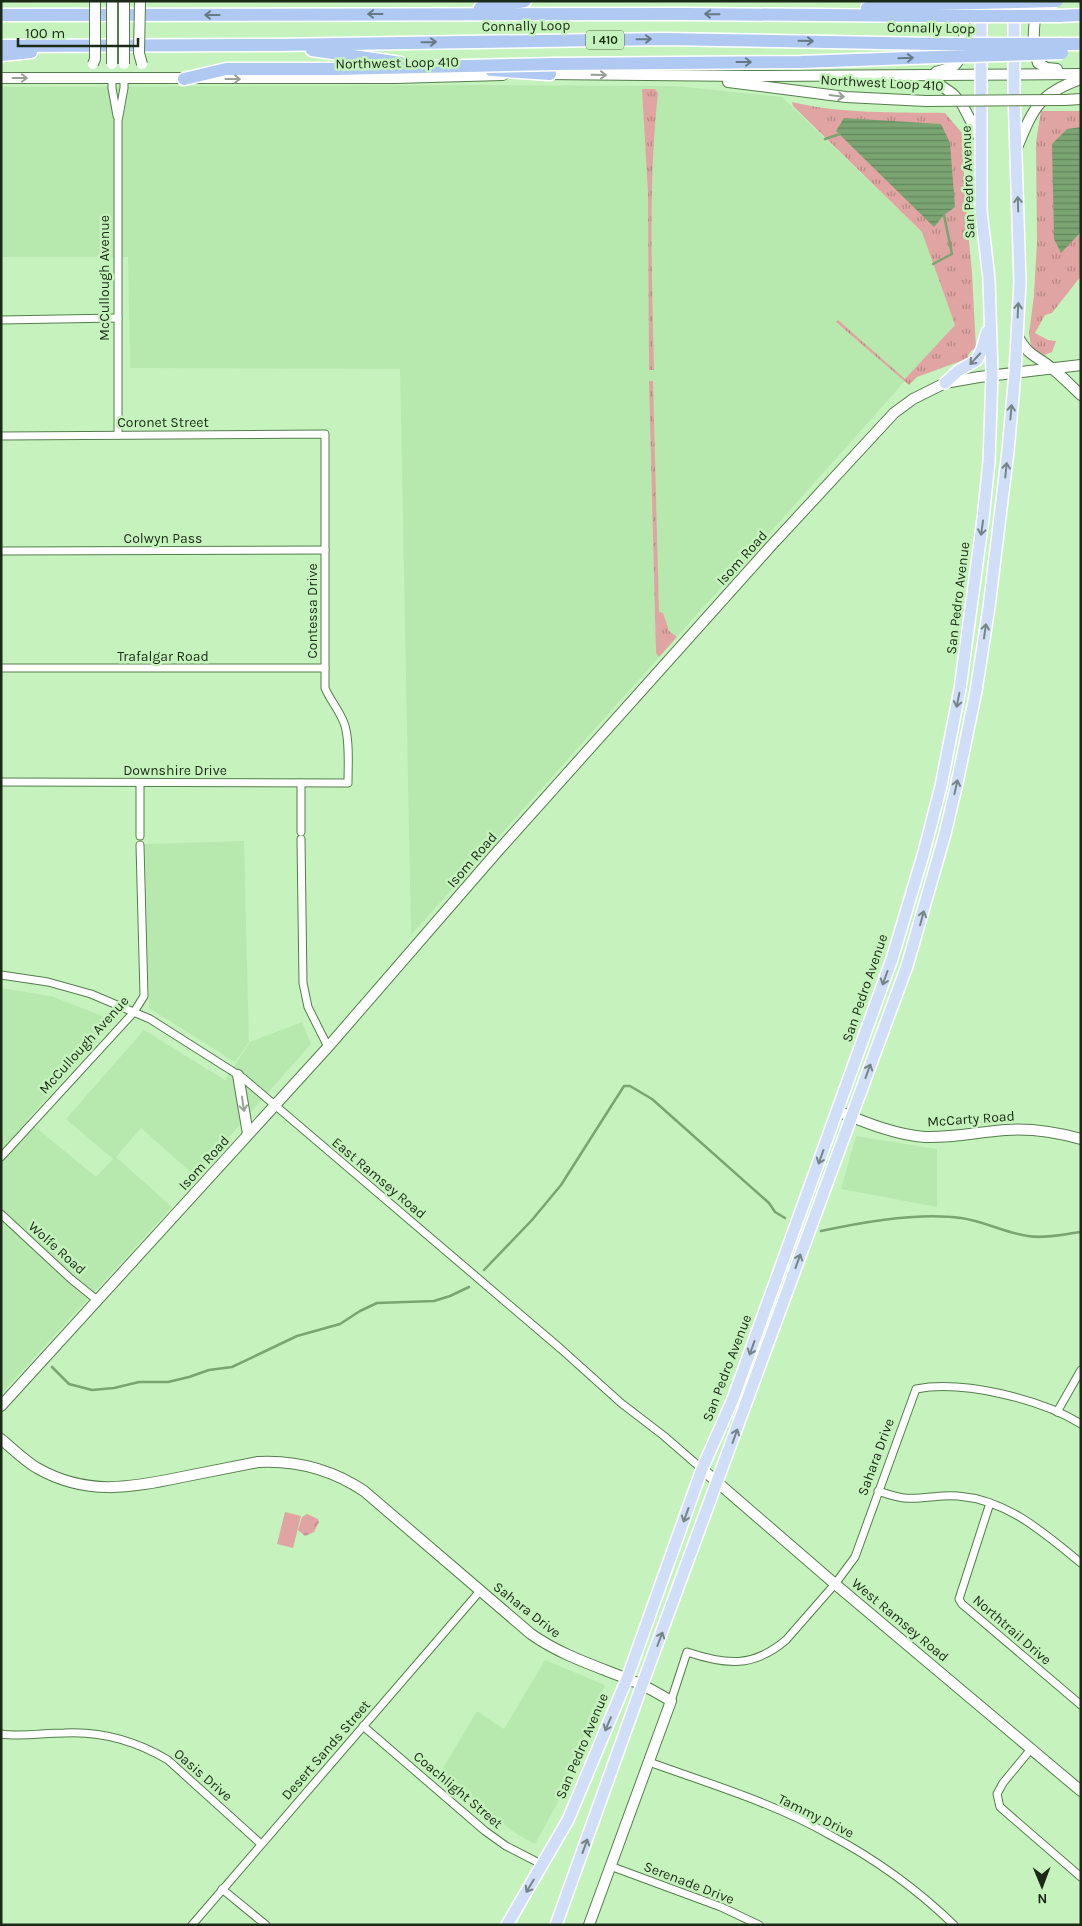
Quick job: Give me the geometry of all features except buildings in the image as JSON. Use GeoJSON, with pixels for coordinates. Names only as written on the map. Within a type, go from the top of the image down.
{"type":"FeatureCollection","features":[{"type":"Feature","properties":{"kind":"highway"},"geometry":{"type":"LineString","coordinates":[[396,14],[480,8],[525,1]]}},
{"type":"Feature","properties":{"kind":"highway"},"geometry":{"type":"LineString","coordinates":[[936,10],[1058,1]]}},
{"type":"Feature","properties":{"kind":"highway"},"geometry":{"type":"LineString","coordinates":[[1,9],[45,15]]}},
{"type":"Feature","properties":{"kind":"highway","name":"Connally Loop"},"geometry":{"type":"LineString","coordinates":[[1,15],[743,15],[936,10],[1059,16],[1081,15]]}},
{"type":"Feature","properties":{"kind":"highway","name":"Connally Loop"},"geometry":{"type":"LineString","coordinates":[[1,46],[275,45],[664,39],[936,50]]}},
{"type":"Feature","properties":{"kind":"highway"},"geometry":{"type":"LineString","coordinates":[[1062,48],[1081,44]]}},
{"type":"Feature","properties":{"kind":"highway"},"geometry":{"type":"LineString","coordinates":[[1,56],[72,45]]}},
{"type":"Feature","properties":{"kind":"highway"},"geometry":{"type":"LineString","coordinates":[[275,45],[393,63],[553,69]]}},
{"type":"Feature","properties":{"kind":"highway"},"geometry":{"type":"LineString","coordinates":[[184,79],[226,69],[553,69],[801,62],[936,50],[1062,48],[1081,51]]}},
{"type":"Feature","properties":{"kind":"main road","name":"San Pedro Avenue"},"geometry":{"type":"LineString","coordinates":[[507,1925],[568,1820],[627,1679],[702,1469],[733,1399],[892,959],[924,852],[943,779],[966,652],[984,510],[988,462],[992,375],[989,279],[981,211],[981,1]]}},
{"type":"Feature","properties":{"kind":"main road"},"geometry":{"type":"LineString","coordinates":[[556,1925],[642,1685],[907,966],[957,783],[982,654],[1000,524],[1015,373],[1020,282],[1013,75],[1014,1]]}},
{"type":"Feature","properties":{"kind":"main road"},"geometry":{"type":"LineString","coordinates":[[945,383],[958,371],[977,360],[991,324]]}},
{"type":"Feature","properties":{"kind":"main road"},"geometry":{"type":"LineString","coordinates":[[966,652],[982,654]]}},
{"type":"Feature","properties":{"kind":"main road"},"geometry":{"type":"LineString","coordinates":[[962,677],[978,680]]}},
{"type":"Feature","properties":{"kind":"main road"},"geometry":{"type":"LineString","coordinates":[[768,1302],[782,1307]]}},
{"type":"Feature","properties":{"kind":"street"},"geometry":{"type":"LineString","coordinates":[[72,78],[88,70],[95,59],[95,1]]}},
{"type":"Feature","properties":{"kind":"street","name":"McCullough Avenue"},"geometry":{"type":"LineString","coordinates":[[112,1],[112,88],[118,121]]}},
{"type":"Feature","properties":{"kind":"street","name":"McCullough Avenue"},"geometry":{"type":"LineString","coordinates":[[118,435],[118,121],[124,88],[124,1]]}},
{"type":"Feature","properties":{"kind":"street"},"geometry":{"type":"LineString","coordinates":[[140,1],[139,53],[142,64],[152,72],[165,78]]}},
{"type":"Feature","properties":{"kind":"street"},"geometry":{"type":"LineString","coordinates":[[926,75],[952,67],[958,63],[964,46],[963,14],[959,1]]}},
{"type":"Feature","properties":{"kind":"street"},"geometry":{"type":"LineString","coordinates":[[1041,1],[1036,9],[1034,50],[1038,63],[1047,68],[1081,73]]}},
{"type":"Feature","properties":{"kind":"street","name":"Northwest Loop 410"},"geometry":{"type":"LineString","coordinates":[[1,78],[395,78],[553,69],[683,76],[980,76],[1081,73]]}},
{"type":"Feature","properties":{"kind":"street"},"geometry":{"type":"LineString","coordinates":[[926,75],[953,94],[962,104],[981,141]]}},
{"type":"Feature","properties":{"kind":"street","name":"Northwest Loop 410"},"geometry":{"type":"LineString","coordinates":[[683,76],[846,97],[926,101],[1081,99]]}},
{"type":"Feature","properties":{"kind":"street"},"geometry":{"type":"LineString","coordinates":[[1016,151],[1038,103],[1063,85],[1081,79]]}},
{"type":"Feature","properties":{"kind":"street"},"geometry":{"type":"LineString","coordinates":[[1,320],[118,318]]}},
{"type":"Feature","properties":{"kind":"street"},"geometry":{"type":"LineString","coordinates":[[1017,334],[1024,348],[1053,368],[1081,395]]}},
{"type":"Feature","properties":{"kind":"street","name":"Isom Road"},"geometry":{"type":"LineString","coordinates":[[1,1406],[328,1047],[497,852],[753,566],[894,413],[913,399],[945,383],[992,375],[1081,365]]}},
{"type":"Feature","properties":{"kind":"street","name":"Coronet Street"},"geometry":{"type":"LineString","coordinates":[[1,436],[325,434]]}},
{"type":"Feature","properties":{"kind":"street","name":"Contessa Drive"},"geometry":{"type":"LineString","coordinates":[[325,434],[325,688],[328,697],[344,724],[347,736],[348,783]]}},
{"type":"Feature","properties":{"kind":"street","name":"Colwyn Pass"},"geometry":{"type":"LineString","coordinates":[[1,551],[324,550]]}},
{"type":"Feature","properties":{"kind":"street","name":"Trafalgar Road"},"geometry":{"type":"LineString","coordinates":[[1,668],[325,668]]}},
{"type":"Feature","properties":{"kind":"street","name":"Downshire Drive"},"geometry":{"type":"LineString","coordinates":[[1,782],[348,783]]}},
{"type":"Feature","properties":{"kind":"street"},"geometry":{"type":"LineString","coordinates":[[140,783],[140,836]]}},
{"type":"Feature","properties":{"kind":"street"},"geometry":{"type":"LineString","coordinates":[[301,783],[304,986],[308,1007],[328,1047]]}},
{"type":"Feature","properties":{"kind":"street","name":"McCullough Avenue"},"geometry":{"type":"LineString","coordinates":[[1,1157],[134,1012],[144,996],[140,845]]}},
{"type":"Feature","properties":{"kind":"street","name":"East Ramsey Road"},"geometry":{"type":"LineString","coordinates":[[1,975],[48,982],[91,994],[134,1012],[167,1029],[238,1075],[561,1349],[614,1398],[702,1469]]}},
{"type":"Feature","properties":{"kind":"street"},"geometry":{"type":"LineString","coordinates":[[238,1075],[248,1134]]}},
{"type":"Feature","properties":{"kind":"street","name":"McCarty Road"},"geometry":{"type":"LineString","coordinates":[[837,1111],[893,1131],[923,1137],[946,1137],[1022,1129],[1038,1130],[1081,1139]]}},
{"type":"Feature","properties":{"kind":"street","name":"Wolfe Road"},"geometry":{"type":"LineString","coordinates":[[1,1214],[71,1279],[98,1300]]}},
{"type":"Feature","properties":{"kind":"street"},"geometry":{"type":"LineString","coordinates":[[1081,1370],[1057,1412],[1081,1424]]}},
{"type":"Feature","properties":{"kind":"street","name":"Sahara Drive"},"geometry":{"type":"LineString","coordinates":[[1,1439],[24,1459],[51,1475],[81,1485],[96,1487],[112,1488],[144,1485],[258,1462],[293,1462],[336,1474],[364,1491],[547,1646],[560,1653],[642,1685],[671,1701],[687,1652],[709,1659],[730,1662],[748,1661],[762,1656],[786,1640],[835,1584],[855,1557],[916,1389],[934,1387],[983,1390],[1024,1400],[1057,1412]]}},
{"type":"Feature","properties":{"kind":"street","name":"West Ramsey Road"},"geometry":{"type":"LineString","coordinates":[[702,1469],[835,1584],[1081,1791]]}},
{"type":"Feature","properties":{"kind":"street"},"geometry":{"type":"LineString","coordinates":[[878,1491],[906,1499],[943,1495],[958,1496],[990,1503],[1028,1521],[1081,1563]]}},
{"type":"Feature","properties":{"kind":"street","name":"Northtrail Drive"},"geometry":{"type":"LineString","coordinates":[[990,1503],[959,1600],[1081,1705]]}},
{"type":"Feature","properties":{"kind":"street","name":"Desert Sands Street"},"geometry":{"type":"LineString","coordinates":[[192,1925],[480,1591]]}},
{"type":"Feature","properties":{"kind":"street"},"geometry":{"type":"LineString","coordinates":[[589,1925],[671,1701]]}},
{"type":"Feature","properties":{"kind":"street","name":"Coachlight Street"},"geometry":{"type":"LineString","coordinates":[[363,1726],[485,1830],[506,1846],[543,1865]]}},
{"type":"Feature","properties":{"kind":"street","name":"Oasis Drive"},"geometry":{"type":"LineString","coordinates":[[1,1734],[22,1736],[64,1733],[99,1734],[124,1740],[152,1751],[168,1760],[261,1844]]}},
{"type":"Feature","properties":{"kind":"street"},"geometry":{"type":"LineString","coordinates":[[1032,1749],[1003,1783],[997,1794],[1000,1807],[1081,1876]]}},
{"type":"Feature","properties":{"kind":"street","name":"Tammy Drive"},"geometry":{"type":"LineString","coordinates":[[649,1762],[775,1809],[830,1834],[881,1865],[929,1901],[954,1925]]}},
{"type":"Feature","properties":{"kind":"street","name":"Serenade Drive"},"geometry":{"type":"LineString","coordinates":[[610,1866],[721,1907],[758,1925]]}},
{"type":"Feature","properties":{"kind":"street"},"geometry":{"type":"LineString","coordinates":[[222,1889],[266,1925]]}},
{"type":"Feature","properties":{"kind":"shaded area"},"geometry":{"type":"Polygon","coordinates":[[[676,86],[782,97],[923,233],[955,325],[411,935],[400,369],[130,368],[128,257],[1,257],[1,87],[676,86]]]}},
{"type":"Feature","properties":{"kind":"shaded area"},"geometry":{"type":"Polygon","coordinates":[[[844,118],[941,124],[950,143],[955,207],[944,215],[934,227],[836,131],[844,118]]]}},
{"type":"Feature","properties":{"kind":"shaded area"},"geometry":{"type":"Polygon","coordinates":[[[1081,127],[1081,232],[1061,253],[1054,239],[1052,144],[1067,129],[1081,127]]]}},
{"type":"Feature","properties":{"kind":"shaded area"},"geometry":{"type":"Polygon","coordinates":[[[244,841],[249,1042],[235,1062],[149,1008],[145,844],[244,841]]]}},
{"type":"Feature","properties":{"kind":"shaded area"},"geometry":{"type":"Polygon","coordinates":[[[1,988],[51,996],[115,1021],[27,1120],[96,1177],[113,1159],[66,1119],[144,1030],[225,1080],[250,1042],[302,1022],[311,1044],[195,1176],[141,1128],[116,1157],[172,1207],[1,1394],[1,988]]]}},
{"type":"Feature","properties":{"kind":"shaded area"},"geometry":{"type":"Polygon","coordinates":[[[856,1136],[937,1149],[937,1207],[841,1189],[856,1136]]]}},
{"type":"Feature","properties":{"kind":"shaded area"},"geometry":{"type":"Polygon","coordinates":[[[545,1660],[605,1685],[557,1804],[535,1844],[517,1834],[467,1799],[439,1775],[477,1711],[504,1729],[545,1660]]]}},
{"type":"Feature","properties":{"kind":"green space"},"geometry":{"type":"Polygon","coordinates":[[[642,89],[655,89],[658,93],[652,196],[654,370],[649,370],[648,193],[642,89]]]}},
{"type":"Feature","properties":{"kind":"green space"},"geometry":{"type":"Polygon","coordinates":[[[792,102],[830,109],[945,113],[962,133],[976,349],[972,350],[968,355],[969,358],[917,377],[909,385],[836,322],[838,320],[905,379],[955,325],[922,232],[793,106],[792,102]]]}},
{"type":"Feature","properties":{"kind":"green space"},"geometry":{"type":"Polygon","coordinates":[[[1041,111],[1081,111],[1081,276],[1052,313],[1045,315],[1035,333],[1048,340],[1056,341],[1052,352],[1044,355],[1036,351],[1031,345],[1029,334],[1034,295],[1037,242],[1036,142],[1041,111]]]}},
{"type":"Feature","properties":{"kind":"green space"},"geometry":{"type":"Polygon","coordinates":[[[649,381],[653,381],[659,612],[663,613],[669,631],[677,637],[659,657],[656,653],[649,381]]]}},
{"type":"Feature","properties":{"kind":"green space"},"geometry":{"type":"Polygon","coordinates":[[[285,1512],[301,1516],[293,1548],[277,1544],[285,1512]]]}},
{"type":"Feature","properties":{"kind":"green space"},"geometry":{"type":"Polygon","coordinates":[[[307,1514],[318,1519],[319,1522],[314,1532],[305,1536],[298,1530],[302,1517],[307,1514]]]}},
{"type":"Feature","properties":{"kind":"waterway"},"geometry":{"type":"LineString","coordinates":[[825,139],[840,134]]}},
{"type":"Feature","properties":{"kind":"waterway"},"geometry":{"type":"LineString","coordinates":[[933,264],[952,254],[944,215]]}},
{"type":"Feature","properties":{"kind":"waterway"},"geometry":{"type":"LineString","coordinates":[[484,1270],[532,1220],[561,1185],[624,1086],[630,1086],[652,1099],[769,1203],[775,1212],[785,1218]]}},
{"type":"Feature","properties":{"kind":"waterway"},"geometry":{"type":"LineString","coordinates":[[821,1231],[873,1221],[945,1216],[970,1220],[1034,1237],[1081,1232]]}},
{"type":"Feature","properties":{"kind":"waterway"},"geometry":{"type":"LineString","coordinates":[[52,1367],[69,1384],[92,1390],[114,1388],[139,1382],[168,1382],[209,1370],[232,1367],[297,1336],[340,1324],[377,1303],[434,1301],[469,1287]]}}]}
